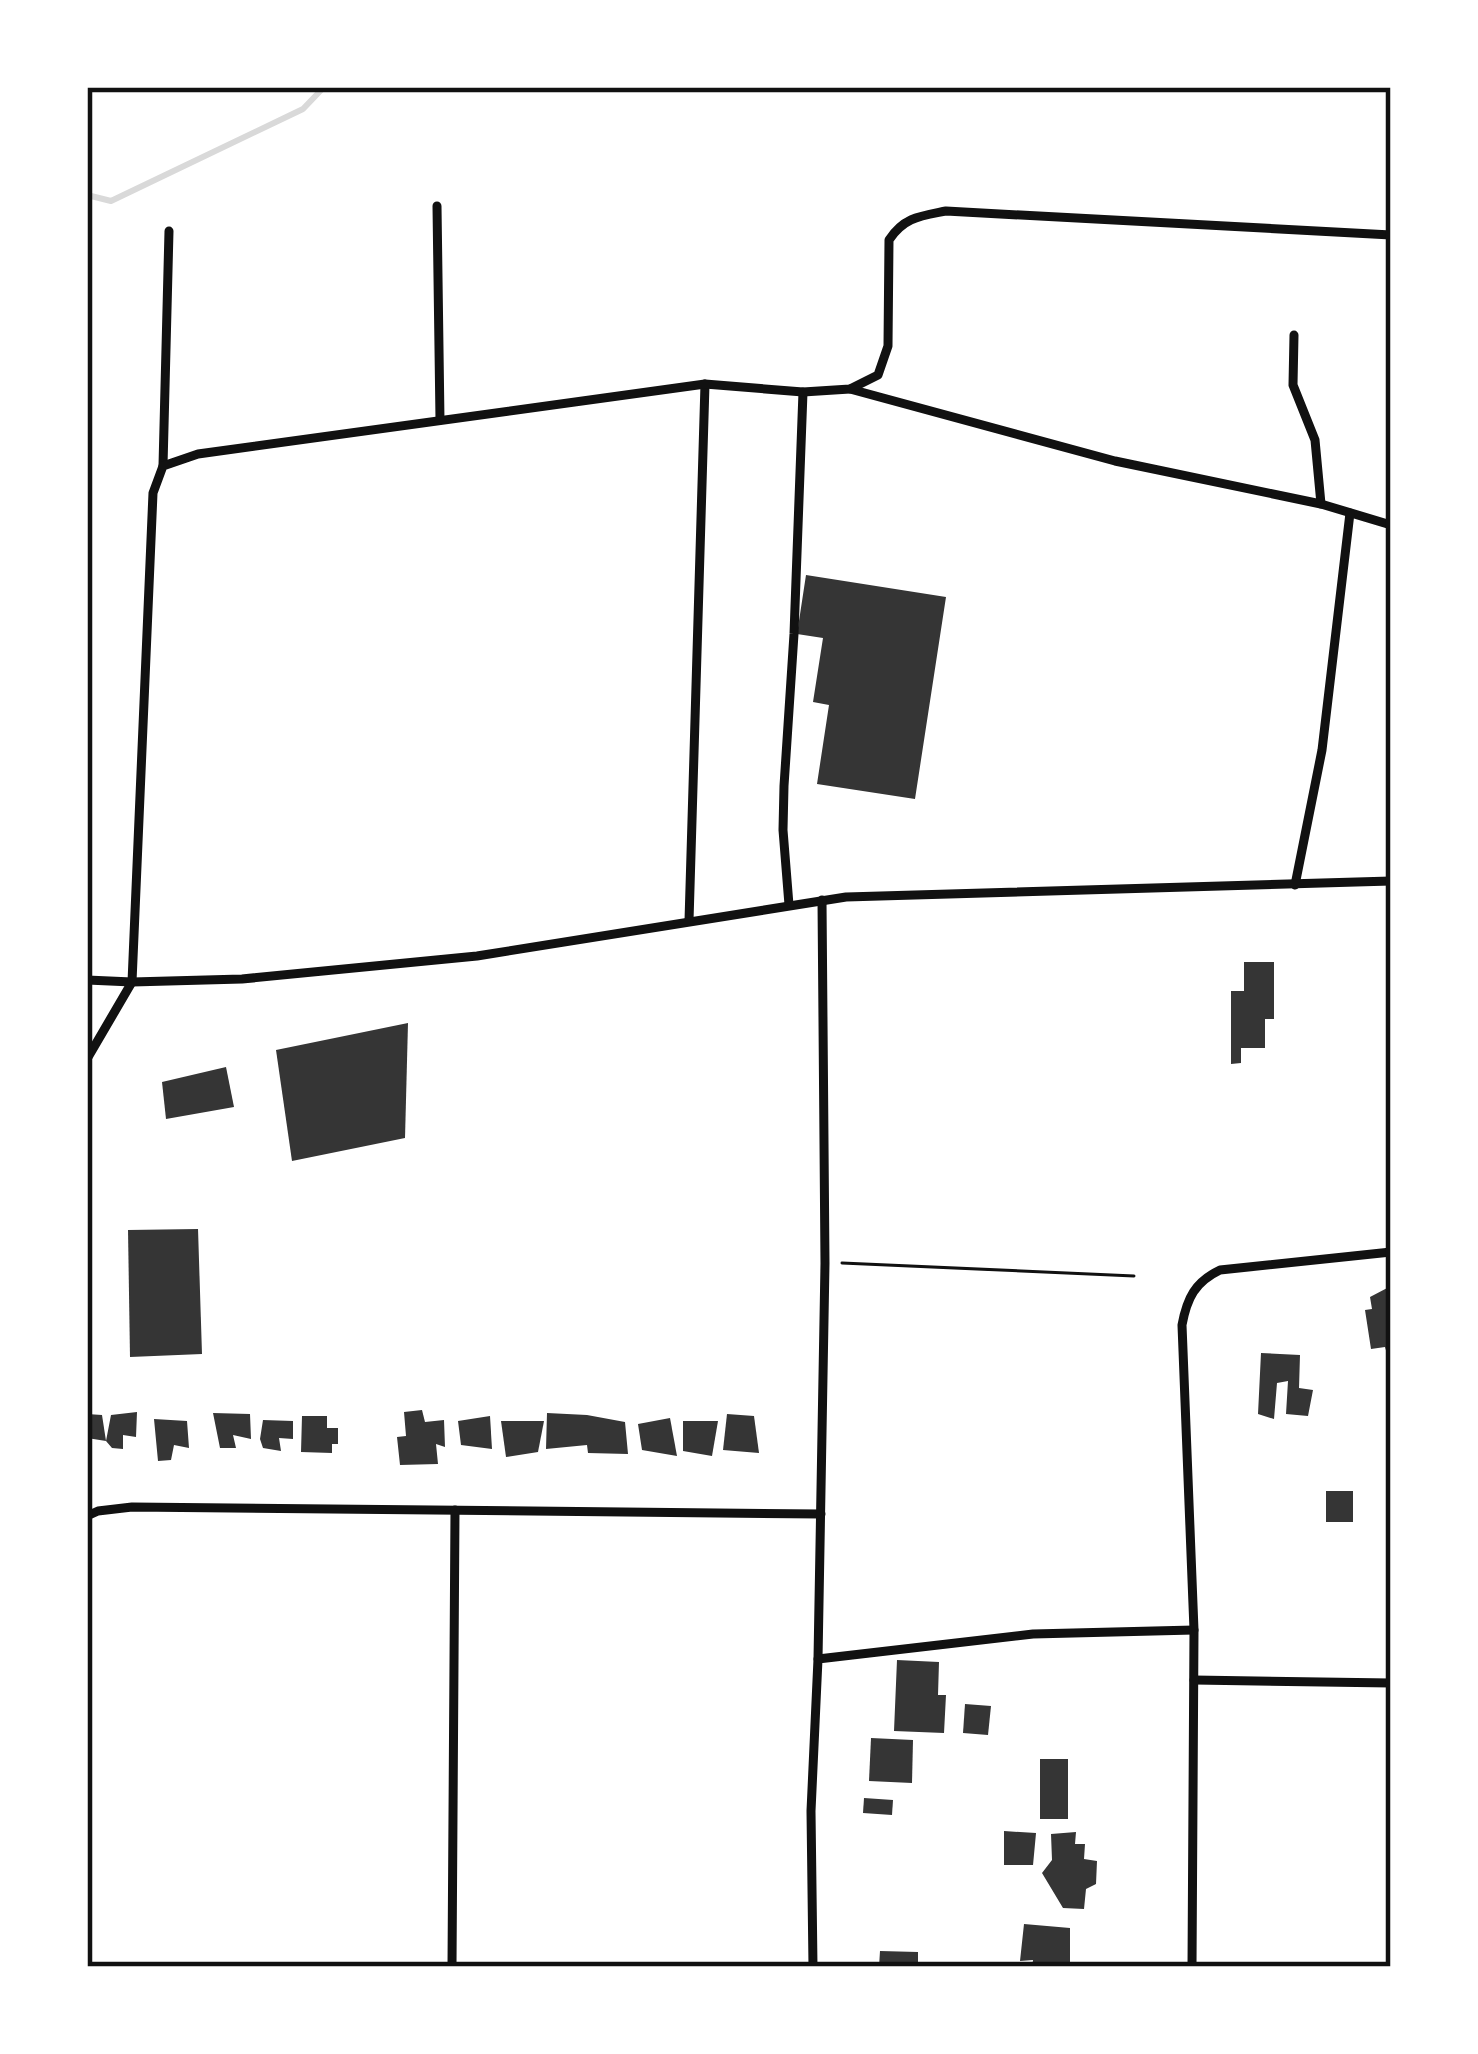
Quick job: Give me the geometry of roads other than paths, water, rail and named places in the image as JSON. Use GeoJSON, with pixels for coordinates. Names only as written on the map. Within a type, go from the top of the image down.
{"type":"FeatureCollection","features":[{"type":"Feature","properties":{"kind":"street"},"geometry":{"type":"LineString","coordinates":[[437,206],[440,420]]}},
{"type":"Feature","properties":{"kind":"street"},"geometry":{"type":"LineString","coordinates":[[850,389],[878,375],[888,346],[890,240],[899,225],[922,215],[946,211],[1391,235]]}},
{"type":"Feature","properties":{"kind":"street"},"geometry":{"type":"LineString","coordinates":[[87,1058],[132,982],[153,493],[163,466],[169,231]]}},
{"type":"Feature","properties":{"kind":"street"},"geometry":{"type":"LineString","coordinates":[[1294,335],[1293,385],[1315,440],[1321,504]]}},
{"type":"Feature","properties":{"kind":"street"},"geometry":{"type":"LineString","coordinates":[[689,921],[705,384]]}},
{"type":"Feature","properties":{"kind":"street"},"geometry":{"type":"LineString","coordinates":[[163,466],[198,454],[705,384],[803,392],[850,389],[1114,461],[1321,504],[1391,525]]}},
{"type":"Feature","properties":{"kind":"street"},"geometry":{"type":"LineString","coordinates":[[789,905],[784,786],[803,392]]}},
{"type":"Feature","properties":{"kind":"street"},"geometry":{"type":"LineString","coordinates":[[1295,885],[1322,751],[1350,513]]}},
{"type":"Feature","properties":{"kind":"street"},"geometry":{"type":"LineString","coordinates":[[87,980],[242,979],[477,956],[822,900],[1391,880]]}},
{"type":"Feature","properties":{"kind":"street"},"geometry":{"type":"LineString","coordinates":[[813,1967],[811,1810],[825,1263],[822,900]]}},
{"type":"Feature","properties":{"kind":"street"},"geometry":{"type":"LineString","coordinates":[[1192,1967],[1194,1630],[1182,1324],[1186,1302],[1198,1284],[1220,1270],[1391,1252]]}},
{"type":"Feature","properties":{"kind":"street"},"geometry":{"type":"LineString","coordinates":[[87,1516],[132,1507],[821,1514]]}},
{"type":"Feature","properties":{"kind":"street"},"geometry":{"type":"LineString","coordinates":[[452,1967],[455,1510]]}},
{"type":"Feature","properties":{"kind":"street"},"geometry":{"type":"LineString","coordinates":[[818,1659],[1033,1634],[1194,1630]]}},
{"type":"Feature","properties":{"kind":"street"},"geometry":{"type":"LineString","coordinates":[[1194,1680],[1391,1683]]}},
{"type":"Feature","properties":{"kind":"waterway"},"geometry":{"type":"LineString","coordinates":[[87,195],[111,201],[303,109],[324,87]]}}]}
